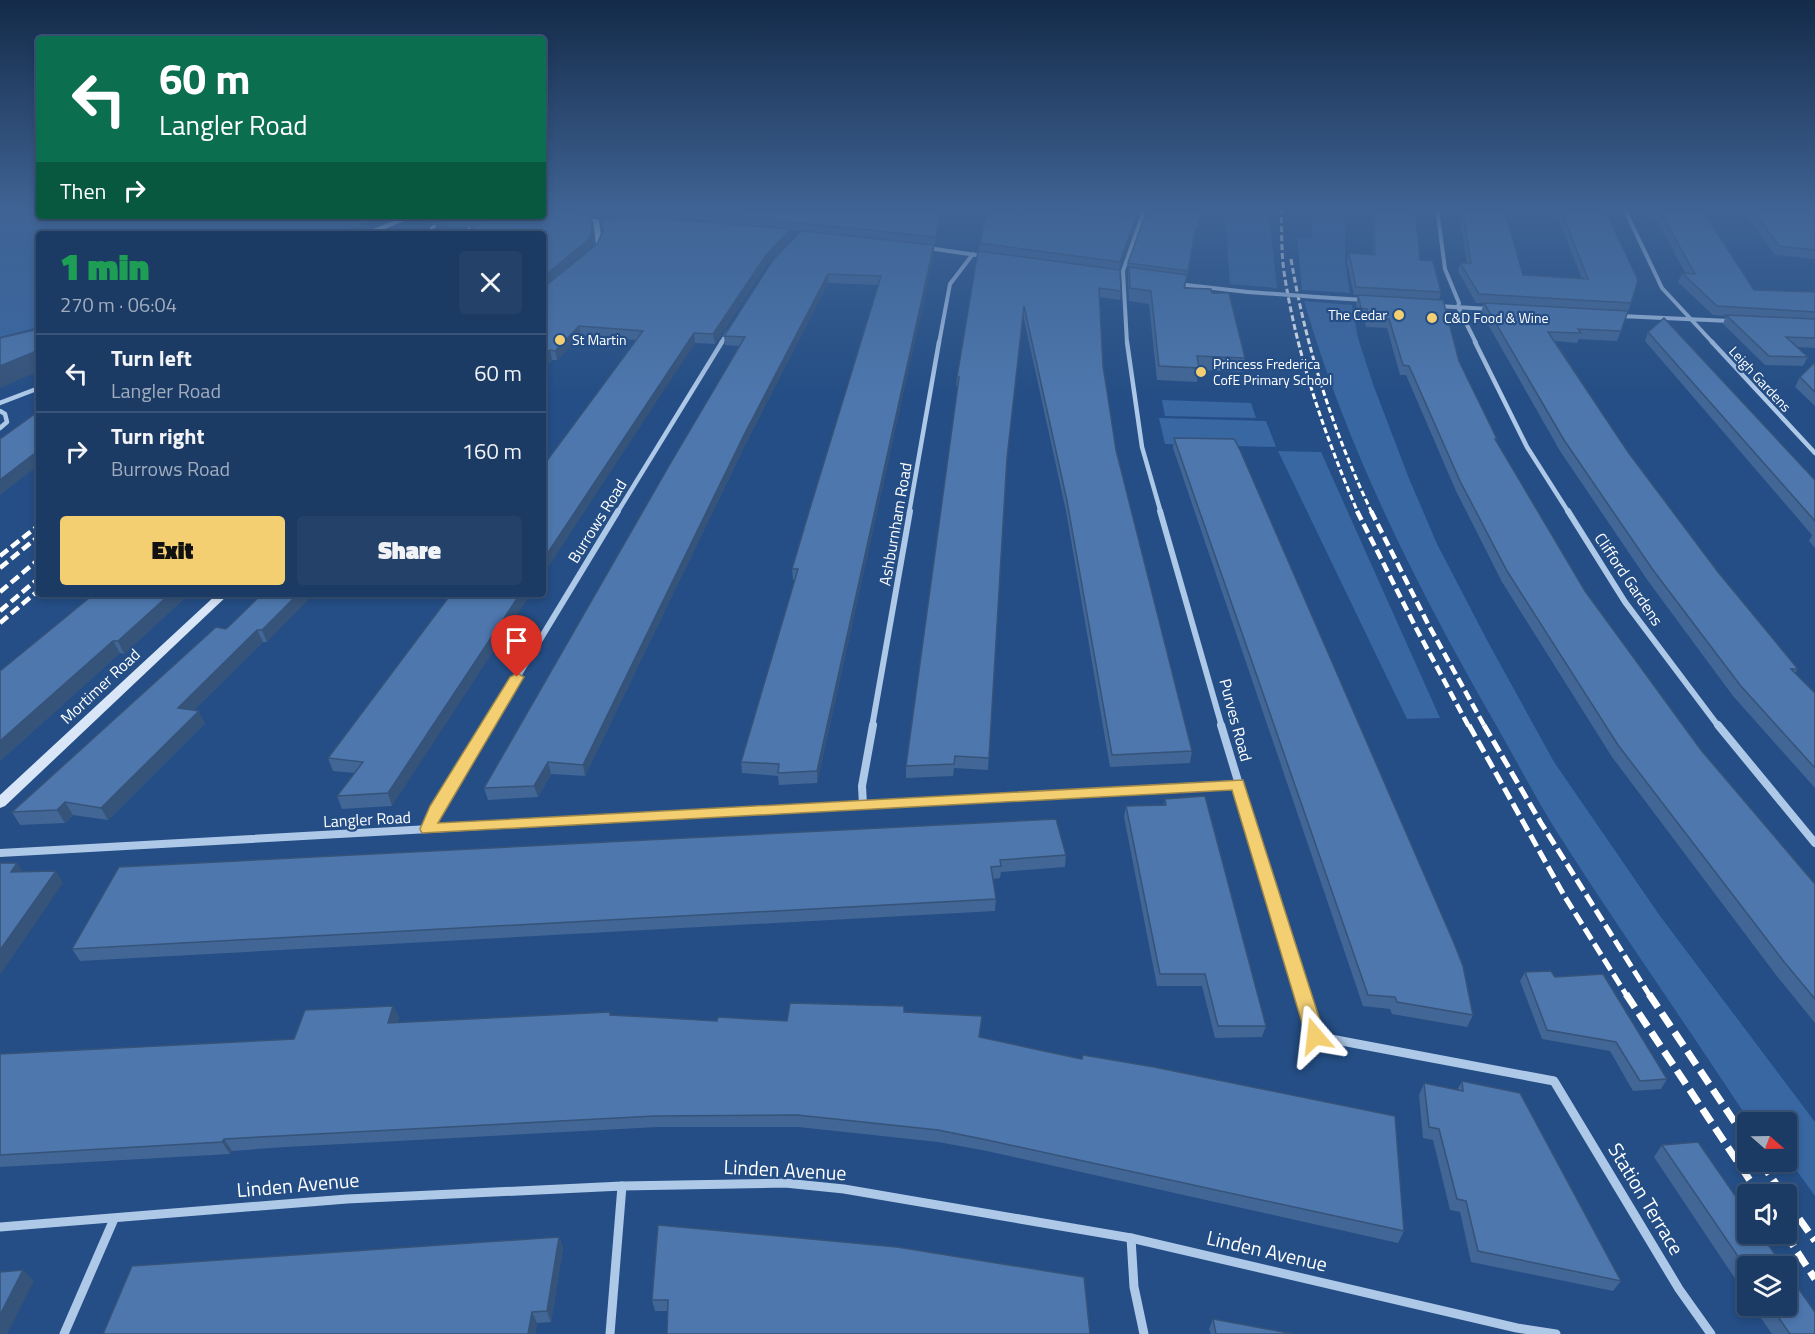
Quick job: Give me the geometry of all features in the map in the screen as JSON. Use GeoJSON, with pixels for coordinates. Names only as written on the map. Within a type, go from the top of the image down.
{"type":"FeatureCollection","features":[{"type":"Feature","properties":{"kind":"main road","name":"Mortimer Road"},"geometry":{"type":"LineString","coordinates":[[0,803],[220,597]]}},
{"type":"Feature","properties":{"kind":"street","name":"Ashburnham Road"},"geometry":{"type":"LineString","coordinates":[[863,805],[862,786],[947,297],[950,284],[961,270]]}},
{"type":"Feature","properties":{"kind":"street","name":"Purves Road"},"geometry":{"type":"LineString","coordinates":[[1125,270],[1126,336],[1142,447],[1238,784],[1315,1036],[1554,1081]]}},
{"type":"Feature","properties":{"kind":"street","name":"Clifford Gardens"},"geometry":{"type":"LineString","coordinates":[[1446,270],[1459,303],[1458,307],[1527,447],[1625,602],[1719,727],[1815,843]]}},
{"type":"Feature","properties":{"kind":"street","name":"Leigh Gardens"},"geometry":{"type":"LineString","coordinates":[[1654,270],[1662,288],[1815,453]]}},
{"type":"Feature","properties":{"kind":"street"},"geometry":{"type":"LineString","coordinates":[[1116,273],[1133,276]]}},
{"type":"Feature","properties":{"kind":"street"},"geometry":{"type":"LineString","coordinates":[[1172,283],[1248,292],[1371,301]]}},
{"type":"Feature","properties":{"kind":"street"},"geometry":{"type":"LineString","coordinates":[[1430,305],[1498,309]]}},
{"type":"Feature","properties":{"kind":"street"},"geometry":{"type":"LineString","coordinates":[[1611,315],[1739,321]]}},
{"type":"Feature","properties":{"kind":"street","name":"Burrows Road"},"geometry":{"type":"LineString","coordinates":[[428,829],[436,810],[729,329]]}},
{"type":"Feature","properties":{"kind":"street"},"geometry":{"type":"LineString","coordinates":[[0,402],[36,389]]}},
{"type":"Feature","properties":{"kind":"street"},"geometry":{"type":"LineString","coordinates":[[0,411],[5,414],[7,422],[0,428]]}},
{"type":"Feature","properties":{"kind":"street","name":"Langler Road"},"geometry":{"type":"LineString","coordinates":[[0,853],[1238,784]]}},
{"type":"Feature","properties":{"kind":"street","name":"Station Terrace"},"geometry":{"type":"LineString","coordinates":[[1554,1081],[1679,1289],[1711,1334]]}},
{"type":"Feature","properties":{"kind":"street","name":"Linden Avenue"},"geometry":{"type":"LineString","coordinates":[[0,1227],[347,1199],[622,1186],[785,1183],[844,1189],[1131,1238],[1517,1328],[1556,1334]]}},
{"type":"Feature","properties":{"kind":"street"},"geometry":{"type":"LineString","coordinates":[[610,1334],[622,1186]]}},
{"type":"Feature","properties":{"kind":"street"},"geometry":{"type":"LineString","coordinates":[[64,1334],[114,1219]]}},
{"type":"Feature","properties":{"kind":"street"},"geometry":{"type":"LineString","coordinates":[[1131,1238],[1134,1287],[1144,1334]]}},
{"type":"Feature","properties":{"kind":"shaded area"},"geometry":{"type":"Polygon","coordinates":[[[0,270],[36,270],[36,328],[0,337],[0,270]]]}},
{"type":"Feature","properties":{"kind":"shaded area"},"geometry":{"type":"Polygon","coordinates":[[[1229,270],[1275,270],[1277,288],[1230,284],[1229,270]]]}},
{"type":"Feature","properties":{"kind":"shaded area"},"geometry":{"type":"Polygon","coordinates":[[[1300,270],[1346,270],[1350,293],[1302,290],[1300,270]]]}},
{"type":"Feature","properties":{"kind":"shaded area"},"geometry":{"type":"Polygon","coordinates":[[[1304,301],[1352,305],[1358,338],[1373,384],[1437,544],[1554,762],[1660,916],[1815,1122],[1815,1196],[1797,1171],[1797,1112],[1743,1112],[1540,804],[1410,567],[1362,463],[1321,356],[1304,301]]]}},
{"type":"Feature","properties":{"kind":"shaded area"},"geometry":{"type":"Polygon","coordinates":[[[1162,400],[1251,403],[1256,418],[1165,416],[1162,400]]]}},
{"type":"Feature","properties":{"kind":"shaded area"},"geometry":{"type":"Polygon","coordinates":[[[1159,418],[1266,421],[1276,447],[1165,444],[1159,418]]]}},
{"type":"Feature","properties":{"kind":"shaded area"},"geometry":{"type":"Polygon","coordinates":[[[1278,451],[1321,452],[1440,718],[1407,719],[1278,451]]]}},
{"type":"Feature","properties":{"kind":"building"},"geometry":{"type":"Polygon","coordinates":[[[565,270],[756,270],[713,334],[694,333],[546,555],[546,462],[643,331],[579,326],[555,351],[550,350],[546,354],[546,286],[565,270]]]}},
{"type":"Feature","properties":{"kind":"building"},"geometry":{"type":"Polygon","coordinates":[[[766,270],[928,270],[817,771],[778,773],[779,764],[741,762],[798,569],[792,569],[881,276],[828,274],[745,433],[583,765],[548,762],[534,786],[484,788],[745,337],[724,336],[766,270]]]}},
{"type":"Feature","properties":{"kind":"building"},"geometry":{"type":"Polygon","coordinates":[[[975,270],[1120,270],[1121,291],[1099,288],[1103,366],[1116,450],[1192,751],[1112,755],[1067,501],[1024,306],[1007,458],[989,758],[955,756],[954,764],[906,766],[959,377],[957,377],[975,270]]]}},
{"type":"Feature","properties":{"kind":"building"},"geometry":{"type":"Polygon","coordinates":[[[1129,270],[1153,270],[1187,275],[1184,288],[1211,289],[1212,293],[1229,293],[1245,358],[1197,356],[1199,368],[1159,366],[1151,291],[1130,288],[1129,270]]]}},
{"type":"Feature","properties":{"kind":"building"},"geometry":{"type":"Polygon","coordinates":[[[1353,270],[1435,270],[1441,292],[1356,287],[1353,270]]]}},
{"type":"Feature","properties":{"kind":"building"},"geometry":{"type":"Polygon","coordinates":[[[1464,270],[1522,270],[1523,275],[1588,279],[1585,270],[1633,270],[1638,280],[1631,303],[1479,294],[1464,270]]]}},
{"type":"Feature","properties":{"kind":"building"},"geometry":{"type":"Polygon","coordinates":[[[1693,270],[1741,270],[1754,290],[1815,292],[1815,312],[1717,306],[1682,273],[1695,274],[1693,270]]]}},
{"type":"Feature","properties":{"kind":"building"},"geometry":{"type":"Polygon","coordinates":[[[1358,295],[1443,300],[1459,361],[1497,439],[1495,439],[1585,591],[1701,750],[1815,884],[1815,999],[1618,745],[1507,571],[1460,481],[1409,366],[1403,365],[1389,319],[1369,318],[1367,309],[1361,308],[1358,295]]]}},
{"type":"Feature","properties":{"kind":"building"},"geometry":{"type":"Polygon","coordinates":[[[1484,303],[1628,311],[1621,331],[1578,329],[1581,333],[1548,332],[1628,452],[1718,572],[1798,669],[1791,669],[1815,693],[1815,768],[1740,685],[1653,570],[1564,440],[1484,303]]]}},
{"type":"Feature","properties":{"kind":"building"},"geometry":{"type":"Polygon","coordinates":[[[1726,315],[1815,319],[1815,338],[1786,337],[1808,357],[1769,356],[1726,315]]]}},
{"type":"Feature","properties":{"kind":"building"},"geometry":{"type":"Polygon","coordinates":[[[1664,318],[1815,480],[1815,521],[1648,332],[1664,318]]]}},
{"type":"Feature","properties":{"kind":"building"},"geometry":{"type":"Polygon","coordinates":[[[36,330],[36,351],[0,366],[0,338],[36,330]]]}},
{"type":"Feature","properties":{"kind":"building"},"geometry":{"type":"Polygon","coordinates":[[[1815,364],[1815,392],[1800,377],[1815,364]]]}},
{"type":"Feature","properties":{"kind":"building"},"geometry":{"type":"Polygon","coordinates":[[[36,413],[36,452],[0,480],[0,439],[36,413]]]}},
{"type":"Feature","properties":{"kind":"building"},"geometry":{"type":"Polygon","coordinates":[[[1174,438],[1234,439],[1240,450],[1454,943],[1463,966],[1473,1015],[1397,1002],[1395,997],[1368,995],[1174,438]]]}},
{"type":"Feature","properties":{"kind":"building"},"geometry":{"type":"Polygon","coordinates":[[[90,597],[167,597],[0,741],[0,671],[90,597]]]}},
{"type":"Feature","properties":{"kind":"building"},"geometry":{"type":"Polygon","coordinates":[[[259,597],[295,597],[262,630],[257,630],[178,708],[199,711],[101,808],[65,802],[57,810],[12,812],[216,627],[226,629],[259,597]]]}},
{"type":"Feature","properties":{"kind":"building"},"geometry":{"type":"Polygon","coordinates":[[[449,597],[518,597],[388,793],[337,796],[363,762],[328,758],[449,597]]]}},
{"type":"Feature","properties":{"kind":"building"},"geometry":{"type":"Polygon","coordinates":[[[1205,796],[1266,1026],[1218,1026],[1205,974],[1160,974],[1126,806],[1166,805],[1165,799],[1205,796]]]}},
{"type":"Feature","properties":{"kind":"building"},"geometry":{"type":"Polygon","coordinates":[[[1056,819],[1066,855],[1000,860],[1001,866],[991,867],[996,899],[72,949],[119,867],[1056,819]]]}},
{"type":"Feature","properties":{"kind":"building"},"geometry":{"type":"Polygon","coordinates":[[[0,863],[17,863],[11,872],[56,871],[0,950],[0,863]]]}},
{"type":"Feature","properties":{"kind":"building"},"geometry":{"type":"Polygon","coordinates":[[[1551,971],[1555,977],[1603,974],[1667,1079],[1640,1081],[1616,1042],[1547,1030],[1525,972],[1551,971]]]}},
{"type":"Feature","properties":{"kind":"building"},"geometry":{"type":"Polygon","coordinates":[[[790,1003],[904,1006],[904,1012],[982,1016],[979,1037],[1082,1059],[1083,1055],[1154,1067],[1395,1116],[1404,1231],[938,1130],[797,1115],[655,1116],[224,1139],[222,1142],[0,1155],[0,1054],[294,1039],[305,1010],[393,1006],[388,1023],[610,1012],[610,1015],[717,1021],[718,1017],[787,1021],[790,1003]]]}},
{"type":"Feature","properties":{"kind":"building"},"geometry":{"type":"Polygon","coordinates":[[[1462,1081],[1520,1093],[1621,1281],[1478,1251],[1466,1201],[1457,1199],[1439,1129],[1429,1127],[1424,1083],[1463,1091],[1462,1081]]]}},
{"type":"Feature","properties":{"kind":"building"},"geometry":{"type":"Polygon","coordinates":[[[1698,1142],[1737,1198],[1737,1244],[1768,1244],[1776,1256],[1738,1256],[1662,1145],[1698,1142]]]}},
{"type":"Feature","properties":{"kind":"building"},"geometry":{"type":"Polygon","coordinates":[[[658,1225],[897,1247],[1084,1277],[1090,1334],[667,1334],[668,1300],[652,1300],[658,1225]]]}},
{"type":"Feature","properties":{"kind":"building"},"geometry":{"type":"Polygon","coordinates":[[[559,1237],[547,1311],[532,1312],[528,1334],[103,1334],[132,1266],[559,1237]]]}},
{"type":"Feature","properties":{"kind":"building"},"geometry":{"type":"Polygon","coordinates":[[[23,1270],[0,1315],[0,1272],[23,1270]]]}},
{"type":"Feature","properties":{"kind":"building"},"geometry":{"type":"Polygon","coordinates":[[[1797,1287],[1815,1312],[1815,1334],[1790,1334],[1778,1316],[1797,1316],[1797,1287]]]}},
{"type":"Feature","properties":{"kind":"building"},"geometry":{"type":"Polygon","coordinates":[[[1213,1319],[1294,1334],[1216,1334],[1213,1319]]]}},
{"type":"Feature","properties":{"kind":"railway"},"geometry":{"type":"LineString","coordinates":[[1284,270],[1304,365],[1334,454],[1358,513]]}},
{"type":"Feature","properties":{"kind":"railway"},"geometry":{"type":"LineString","coordinates":[[1293,270],[1304,325],[1322,389],[1345,451],[1372,513]]}},
{"type":"Feature","properties":{"kind":"railway"},"geometry":{"type":"LineString","coordinates":[[1358,513],[1469,727]]}},
{"type":"Feature","properties":{"kind":"railway"},"geometry":{"type":"LineString","coordinates":[[1372,513],[1428,624],[1485,727]]}},
{"type":"Feature","properties":{"kind":"railway"},"geometry":{"type":"LineString","coordinates":[[0,556],[36,527]]}},
{"type":"Feature","properties":{"kind":"railway"},"geometry":{"type":"LineString","coordinates":[[0,568],[36,538]]}},
{"type":"Feature","properties":{"kind":"railway"},"geometry":{"type":"LineString","coordinates":[[0,592],[36,562]]}},
{"type":"Feature","properties":{"kind":"railway"},"geometry":{"type":"LineString","coordinates":[[0,611],[36,581]]}},
{"type":"Feature","properties":{"kind":"railway"},"geometry":{"type":"LineString","coordinates":[[0,623],[36,593]]}},
{"type":"Feature","properties":{"kind":"railway"},"geometry":{"type":"LineString","coordinates":[[1469,725],[1565,897],[1627,996]]}},
{"type":"Feature","properties":{"kind":"railway"},"geometry":{"type":"LineString","coordinates":[[1484,725],[1541,823],[1650,996]]}},
{"type":"Feature","properties":{"kind":"railway"},"geometry":{"type":"LineString","coordinates":[[1626,994],[1752,1184]]}},
{"type":"Feature","properties":{"kind":"railway"},"geometry":{"type":"LineString","coordinates":[[1649,994],[1737,1126]]}},
{"type":"Feature","properties":{"kind":"railway"},"geometry":{"type":"LineString","coordinates":[[1768,1172],[1776,1184]]}},
{"type":"Feature","properties":{"kind":"railway"},"geometry":{"type":"LineString","coordinates":[[1797,1216],[1815,1241]]}},
{"type":"Feature","properties":{"kind":"railway"},"geometry":{"type":"LineString","coordinates":[[1792,1244],[1815,1279]]}},
{"type":"Feature","properties":{"kind":"place","name":"The Cedar"},"geometry":{"type":"Point","coordinates":[1399,315]}},
{"type":"Feature","properties":{"kind":"place","name":"C&D Food & Wine"},"geometry":{"type":"Point","coordinates":[1432,318]}},
{"type":"Feature","properties":{"kind":"place","name":"St Martin"},"geometry":{"type":"Point","coordinates":[560,340]}},
{"type":"Feature","properties":{"kind":"place","name":"Princess Frederica CofE Primary School"},"geometry":{"type":"Point","coordinates":[1201,372]}},
{"type":"Feature","properties":{"kind":"route"},"geometry":{"type":"LineString","coordinates":[[517,677],[436,810],[428,829],[1238,784],[1315,1036]]}}]}
